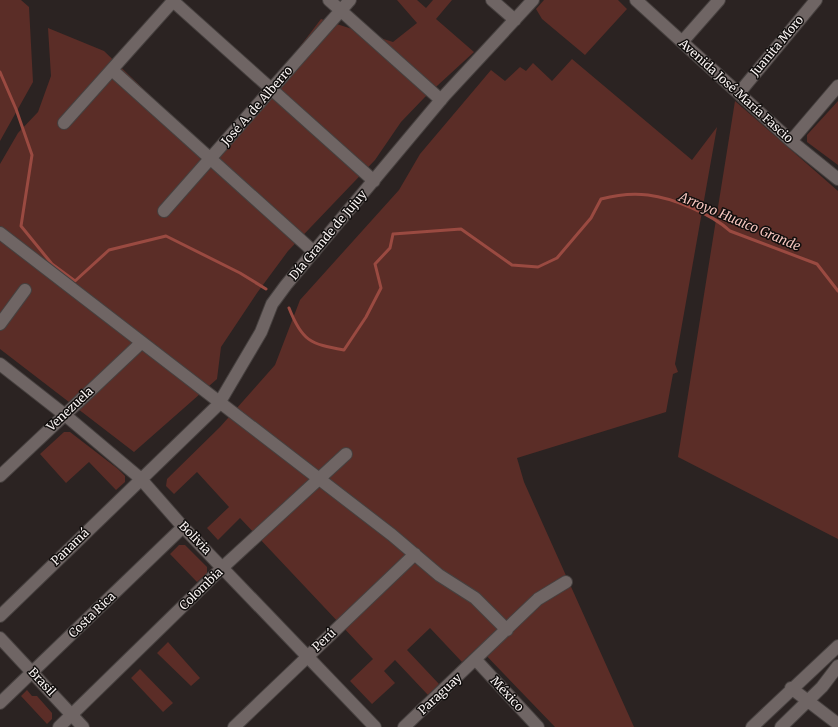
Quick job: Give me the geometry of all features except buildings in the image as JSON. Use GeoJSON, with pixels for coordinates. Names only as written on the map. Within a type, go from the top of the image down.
{"type":"FeatureCollection","features":[{"type":"Feature","properties":{"kind":"street"},"geometry":{"type":"LineString","coordinates":[[329,0],[441,100]]}},
{"type":"Feature","properties":{"kind":"street","name":"José A. de Alberro"},"geometry":{"type":"LineString","coordinates":[[164,211],[350,0]]}},
{"type":"Feature","properties":{"kind":"street"},"geometry":{"type":"LineString","coordinates":[[492,0],[514,20]]}},
{"type":"Feature","properties":{"kind":"street","name":"Día Grande de Jujuy"},"geometry":{"type":"LineString","coordinates":[[140,478],[219,403],[261,332],[272,304],[441,100],[533,0]]}},
{"type":"Feature","properties":{"kind":"street","name":"Avenida José María Fascio"},"geometry":{"type":"LineString","coordinates":[[636,0],[791,141],[838,179]]}},
{"type":"Feature","properties":{"kind":"street"},"geometry":{"type":"LineString","coordinates":[[682,42],[719,0]]}},
{"type":"Feature","properties":{"kind":"street","name":"Juanita Moro"},"geometry":{"type":"LineString","coordinates":[[739,93],[816,0]]}},
{"type":"Feature","properties":{"kind":"street"},"geometry":{"type":"LineString","coordinates":[[64,123],[174,1],[374,181]]}},
{"type":"Feature","properties":{"kind":"street"},"geometry":{"type":"LineString","coordinates":[[112,70],[314,252]]}},
{"type":"Feature","properties":{"kind":"street"},"geometry":{"type":"LineString","coordinates":[[791,141],[838,86]]}},
{"type":"Feature","properties":{"kind":"street"},"geometry":{"type":"LineString","coordinates":[[0,233],[319,479],[415,554],[439,575],[475,598],[507,630]]}},
{"type":"Feature","properties":{"kind":"street"},"geometry":{"type":"LineString","coordinates":[[0,324],[25,290]]}},
{"type":"Feature","properties":{"kind":"street","name":"Venezuela"},"geometry":{"type":"LineString","coordinates":[[0,476],[141,343]]}},
{"type":"Feature","properties":{"kind":"street","name":"Bolivia"},"geometry":{"type":"LineString","coordinates":[[0,364],[65,414],[140,478],[183,527],[308,655],[375,727]]}},
{"type":"Feature","properties":{"kind":"street","name":"Colombia"},"geometry":{"type":"LineString","coordinates":[[59,727],[223,567],[346,454]]}},
{"type":"Feature","properties":{"kind":"street","name":"Panamá"},"geometry":{"type":"LineString","coordinates":[[0,616],[140,478]]}},
{"type":"Feature","properties":{"kind":"street","name":"Costa Rica"},"geometry":{"type":"LineString","coordinates":[[0,703],[183,527]]}},
{"type":"Feature","properties":{"kind":"street","name":"Perú"},"geometry":{"type":"LineString","coordinates":[[234,727],[415,554]]}},
{"type":"Feature","properties":{"kind":"street","name":"Paraguay"},"geometry":{"type":"LineString","coordinates":[[404,727],[476,660],[538,599],[566,582]]}},
{"type":"Feature","properties":{"kind":"street","name":"Brasil"},"geometry":{"type":"LineString","coordinates":[[0,638],[83,727]]}},
{"type":"Feature","properties":{"kind":"street"},"geometry":{"type":"LineString","coordinates":[[752,727],[791,688],[838,646]]}},
{"type":"Feature","properties":{"kind":"street","name":"México"},"geometry":{"type":"LineString","coordinates":[[476,660],[538,727]]}},
{"type":"Feature","properties":{"kind":"street"},"geometry":{"type":"LineString","coordinates":[[781,727],[822,687],[838,666]]}},
{"type":"Feature","properties":{"kind":"street"},"geometry":{"type":"LineString","coordinates":[[791,688],[838,724]]}},
{"type":"Feature","properties":{"kind":"shaded area"},"geometry":{"type":"Polygon","coordinates":[[[0,0],[21,0],[29,7],[33,82],[0,141],[0,0]]]}},
{"type":"Feature","properties":{"kind":"shaded area"},"geometry":{"type":"Polygon","coordinates":[[[397,0],[417,0],[426,8],[433,0],[452,0],[436,19],[474,52],[425,97],[401,122],[375,160],[288,251],[257,293],[221,347],[217,379],[134,452],[0,349],[0,164],[18,133],[38,112],[51,76],[48,28],[104,51],[215,158],[321,19],[393,42],[417,23],[397,0]]]}},
{"type":"Feature","properties":{"kind":"shaded area"},"geometry":{"type":"Polygon","coordinates":[[[544,0],[618,0],[627,9],[585,55],[542,19],[536,9],[544,0]]]}},
{"type":"Feature","properties":{"kind":"shaded area"},"geometry":{"type":"Polygon","coordinates":[[[572,59],[692,160],[717,127],[675,364],[678,372],[673,374],[666,412],[517,458],[524,482],[634,727],[555,727],[478,647],[462,662],[430,628],[407,650],[439,684],[428,695],[395,660],[384,671],[395,683],[372,704],[350,681],[373,659],[240,518],[218,540],[207,528],[229,507],[197,472],[174,494],[166,486],[167,479],[220,427],[275,365],[300,300],[399,190],[420,154],[491,70],[505,81],[520,67],[526,71],[533,63],[552,81],[572,59]]]}},
{"type":"Feature","properties":{"kind":"shaded area"},"geometry":{"type":"Polygon","coordinates":[[[735,101],[838,191],[838,539],[678,457],[735,101]]]}},
{"type":"Feature","properties":{"kind":"shaded area"},"geometry":{"type":"Polygon","coordinates":[[[838,101],[838,165],[807,142],[807,135],[838,101]]]}},
{"type":"Feature","properties":{"kind":"shaded area"},"geometry":{"type":"Polygon","coordinates":[[[64,432],[70,432],[118,469],[125,476],[125,482],[116,490],[89,462],[66,483],[40,454],[64,432]]]}},
{"type":"Feature","properties":{"kind":"shaded area"},"geometry":{"type":"Polygon","coordinates":[[[179,545],[185,545],[207,567],[207,573],[197,582],[170,554],[179,545]]]}},
{"type":"Feature","properties":{"kind":"shaded area"},"geometry":{"type":"Polygon","coordinates":[[[168,642],[200,678],[191,686],[157,653],[168,642]]]}},
{"type":"Feature","properties":{"kind":"shaded area"},"geometry":{"type":"Polygon","coordinates":[[[140,669],[173,703],[163,712],[131,678],[140,669]]]}},
{"type":"Feature","properties":{"kind":"shaded area"},"geometry":{"type":"Polygon","coordinates":[[[27,690],[32,696],[37,696],[52,713],[52,719],[47,724],[21,696],[27,690]]]}},
{"type":"Feature","properties":{"kind":"waterway"},"geometry":{"type":"LineString","coordinates":[[0,72],[16,109],[32,155],[21,226],[52,264],[75,281],[109,250],[166,236],[240,273],[266,289]]}},
{"type":"Feature","properties":{"kind":"waterway","name":"Arroyo Huaico Grande"},"geometry":{"type":"LineString","coordinates":[[289,308],[298,328],[309,339],[323,346],[344,350],[366,317],[381,288],[375,264],[390,248],[393,234],[461,229],[512,265],[538,267],[557,258],[591,218],[601,199],[630,194],[642,194],[680,203],[703,213],[730,231],[817,264],[838,291]]}}]}
